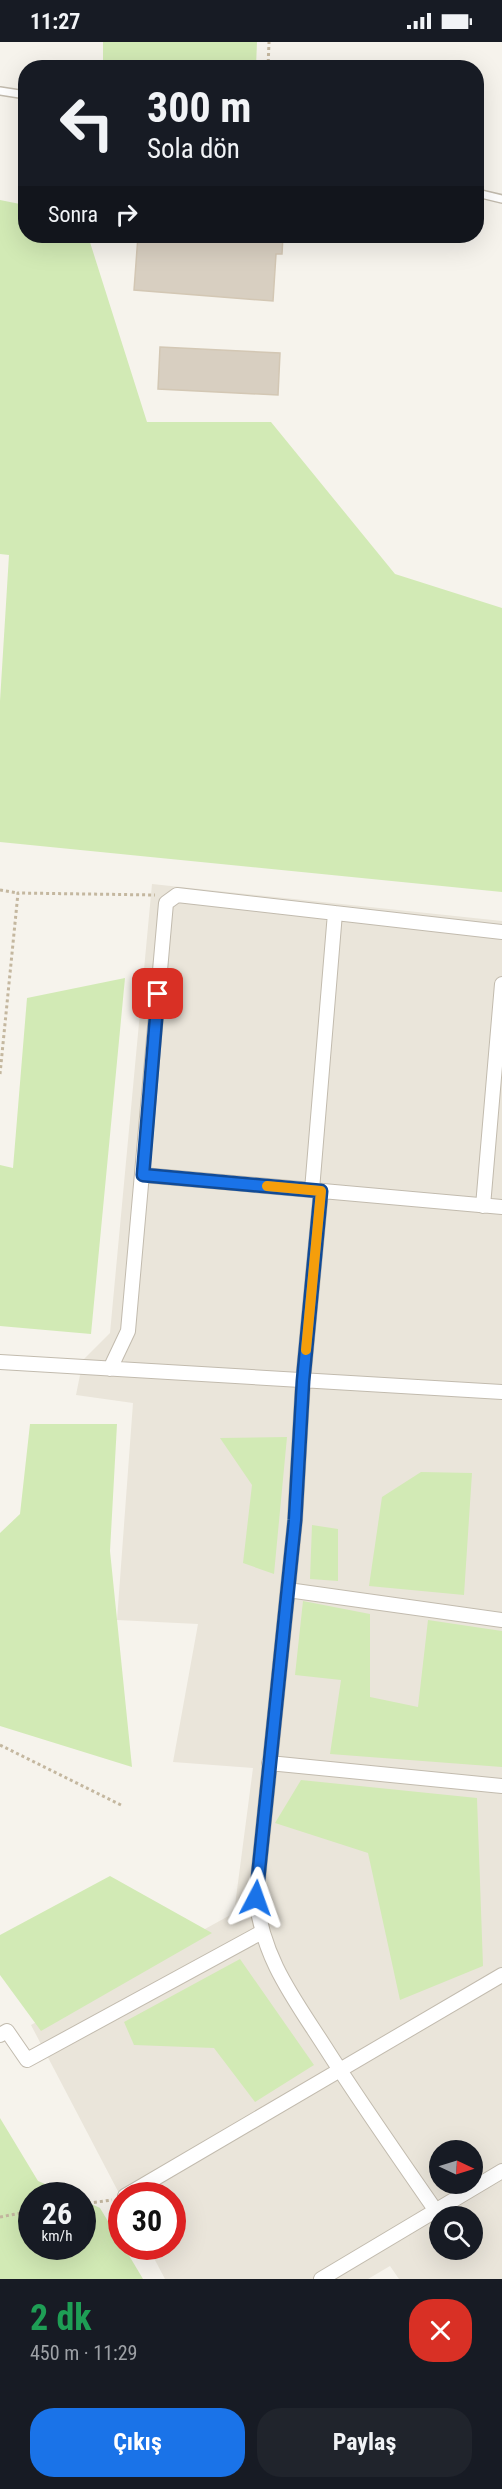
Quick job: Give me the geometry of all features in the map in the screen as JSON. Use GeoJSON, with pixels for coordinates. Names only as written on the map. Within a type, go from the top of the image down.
{"type":"FeatureCollection","features":[{"type":"Feature","properties":{"kind":"street"},"geometry":{"type":"LineString","coordinates":[[110,1369],[128,1331],[166,903],[177,895],[502,932]]}},
{"type":"Feature","properties":{"kind":"street"},"geometry":{"type":"LineString","coordinates":[[335,913],[295,1520],[256,1898],[262,1932],[277,1972],[340,2071],[432,2206]]}},
{"type":"Feature","properties":{"kind":"street"},"geometry":{"type":"LineString","coordinates":[[483,1206],[502,984]]}},
{"type":"Feature","properties":{"kind":"street"},"geometry":{"type":"LineString","coordinates":[[143,1175],[502,1207]]}},
{"type":"Feature","properties":{"kind":"street"},"geometry":{"type":"LineString","coordinates":[[0,1362],[502,1392]]}},
{"type":"Feature","properties":{"kind":"street"},"geometry":{"type":"LineString","coordinates":[[288,1590],[502,1620]]}},
{"type":"Feature","properties":{"kind":"street"},"geometry":{"type":"LineString","coordinates":[[269,1763],[502,1786]]}},
{"type":"Feature","properties":{"kind":"street"},"geometry":{"type":"LineString","coordinates":[[0,2035],[7,2031],[27,2060],[262,1932]]}},
{"type":"Feature","properties":{"kind":"street"},"geometry":{"type":"LineString","coordinates":[[149,2182],[502,1975]]}},
{"type":"Feature","properties":{"kind":"street"},"geometry":{"type":"LineString","coordinates":[[443,2206],[502,2171]]}},
{"type":"Feature","properties":{"kind":"street"},"geometry":{"type":"LineString","coordinates":[[321,2279],[429,2215]]}},
{"type":"Feature","properties":{"kind":"lane"},"geometry":{"type":"LineString","coordinates":[[0,91],[18,94]]}},
{"type":"Feature","properties":{"kind":"lane"},"geometry":{"type":"LineString","coordinates":[[484,195],[502,199]]}},
{"type":"Feature","properties":{"kind":"path"},"geometry":{"type":"LineString","coordinates":[[268,60],[269,42]]}},
{"type":"Feature","properties":{"kind":"path"},"geometry":{"type":"LineString","coordinates":[[0,890],[18,893],[177,895]]}},
{"type":"Feature","properties":{"kind":"path"},"geometry":{"type":"LineString","coordinates":[[0,1074],[18,893]]}},
{"type":"Feature","properties":{"kind":"path"},"geometry":{"type":"LineString","coordinates":[[0,1745],[123,1806]]}},
{"type":"Feature","properties":{"kind":"path"},"geometry":{"type":"LineString","coordinates":[[0,2217],[18,2214]]}},
{"type":"Feature","properties":{"kind":"shaded area"},"geometry":{"type":"Polygon","coordinates":[[[152,884],[502,921],[502,2279],[399,2279],[390,2266],[368,2279],[165,2279],[155,2260],[186,2260],[186,2182],[113,2182],[31,2025],[234,1913],[253,1768],[173,1762],[198,1624],[117,1620],[133,1403],[76,1395],[83,1360],[110,1333],[152,884]]]}},
{"type":"Feature","properties":{"kind":"green space"},"geometry":{"type":"Polygon","coordinates":[[[103,42],[257,42],[256,60],[103,60],[103,42]]]}},
{"type":"Feature","properties":{"kind":"green space"},"geometry":{"type":"Polygon","coordinates":[[[0,200],[18,204],[18,243],[90,243],[147,422],[271,422],[395,574],[502,608],[502,892],[0,842],[0,701],[9,555],[0,554],[0,200]]]}},
{"type":"Feature","properties":{"kind":"green space"},"geometry":{"type":"Polygon","coordinates":[[[125,978],[91,1334],[0,1326],[0,1165],[13,1168],[27,998],[125,978]]]}},
{"type":"Feature","properties":{"kind":"green space"},"geometry":{"type":"Polygon","coordinates":[[[30,1424],[117,1424],[110,1551],[132,1767],[0,1726],[0,1533],[20,1514],[30,1424]]]}},
{"type":"Feature","properties":{"kind":"green space"},"geometry":{"type":"Polygon","coordinates":[[[287,1437],[274,1574],[243,1563],[252,1485],[220,1438],[287,1437]]]}},
{"type":"Feature","properties":{"kind":"green space"},"geometry":{"type":"Polygon","coordinates":[[[421,1472],[472,1473],[464,1595],[369,1586],[382,1497],[421,1472]]]}},
{"type":"Feature","properties":{"kind":"green space"},"geometry":{"type":"Polygon","coordinates":[[[312,1525],[338,1529],[338,1581],[310,1579],[312,1525]]]}},
{"type":"Feature","properties":{"kind":"green space"},"geometry":{"type":"Polygon","coordinates":[[[303,1601],[370,1614],[370,1697],[418,1707],[428,1620],[502,1631],[502,1767],[330,1754],[341,1680],[295,1675],[303,1601]]]}},
{"type":"Feature","properties":{"kind":"green space"},"geometry":{"type":"Polygon","coordinates":[[[301,1780],[477,1798],[483,1966],[400,2000],[368,1853],[275,1823],[301,1780]]]}},
{"type":"Feature","properties":{"kind":"green space"},"geometry":{"type":"Polygon","coordinates":[[[110,1876],[212,1933],[41,2031],[0,1975],[0,1935],[110,1876]]]}},
{"type":"Feature","properties":{"kind":"green space"},"geometry":{"type":"Polygon","coordinates":[[[240,1959],[314,2065],[255,2102],[214,2048],[134,2045],[124,2022],[240,1959]]]}},
{"type":"Feature","properties":{"kind":"green space"},"geometry":{"type":"Polygon","coordinates":[[[0,2118],[40,2182],[18,2182],[18,2260],[96,2260],[96,2206],[100,2208],[108,2221],[108,2260],[132,2260],[143,2279],[0,2279],[0,2118]]]}},
{"type":"Feature","properties":{"kind":"building"},"geometry":{"type":"Polygon","coordinates":[[[137,243],[283,243],[282,254],[276,254],[273,301],[134,290],[137,243]]]}},
{"type":"Feature","properties":{"kind":"building"},"geometry":{"type":"Polygon","coordinates":[[[160,347],[280,353],[278,395],[158,389],[160,347]]]}},
{"type":"Feature","properties":{"kind":"slow traffic"},"geometry":{"type":"LineString","coordinates":[[267,1186],[321,1191],[306,1350]]}},
{"type":"Feature","properties":{"kind":"route"},"geometry":{"type":"LineString","coordinates":[[158,994],[143,1175],[321,1191],[303,1381],[295,1520],[256,1898]]}}]}
